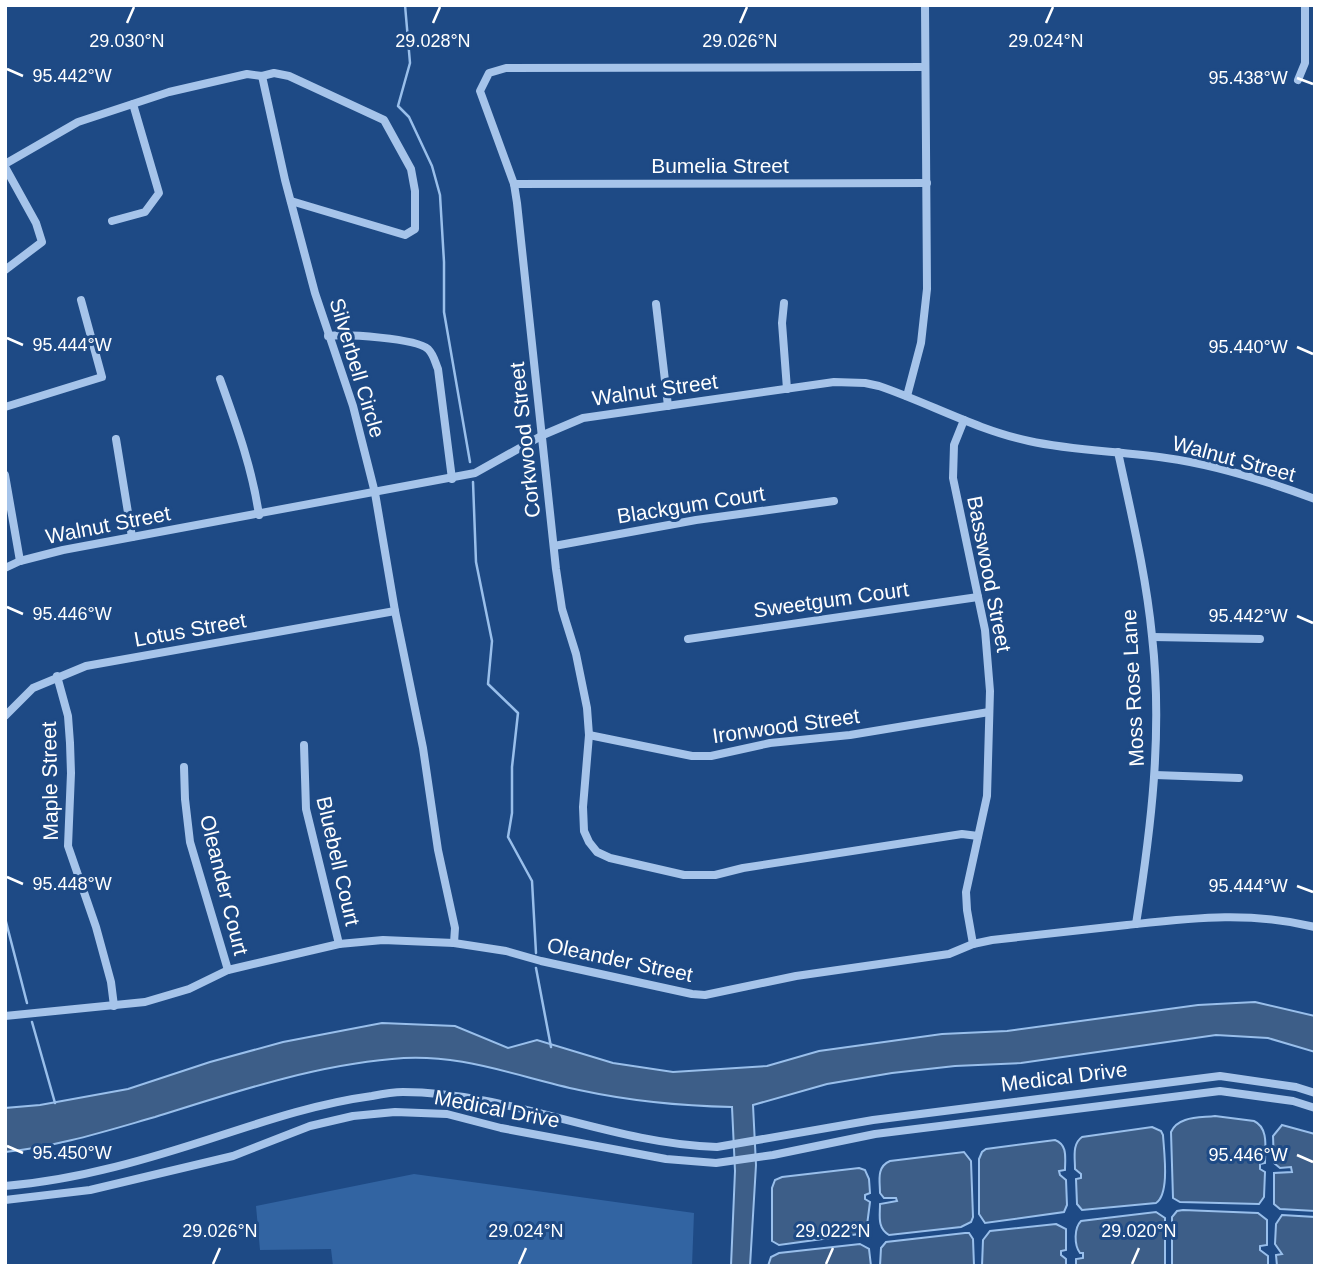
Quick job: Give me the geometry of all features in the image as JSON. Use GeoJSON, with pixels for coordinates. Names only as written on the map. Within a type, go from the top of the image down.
{"type":"FeatureCollection","features":[{"type":"Feature","properties":{"kind":"street"},"geometry":{"type":"LineString","coordinates":[[907,396],[925,320],[925,5]]}},
{"type":"Feature","properties":{"kind":"street"},"geometry":{"type":"LineString","coordinates":[[1298,80],[1306,63],[1305,5]]}},
{"type":"Feature","properties":{"kind":"street","name":"Corkwood Street"},"geometry":{"type":"LineString","coordinates":[[924,67],[498,69],[489,73],[480,91],[514,184],[562,609],[581,675],[587,708],[589,735],[583,807],[584,831],[589,842],[597,852],[610,858],[684,875],[715,875],[743,868],[962,834],[978,836]]}},
{"type":"Feature","properties":{"kind":"street"},"geometry":{"type":"LineString","coordinates":[[5,270],[42,242],[36,223],[5,165],[78,122],[229,77],[274,73],[289,76],[384,120],[411,169],[415,191],[415,229],[405,235],[291,201]]}},
{"type":"Feature","properties":{"kind":"street","name":"Silverbell Circle"},"geometry":{"type":"LineString","coordinates":[[262,76],[291,201],[328,336],[353,406],[375,493],[395,611],[424,748],[438,850],[455,928],[454,943]]}},
{"type":"Feature","properties":{"kind":"street"},"geometry":{"type":"LineString","coordinates":[[112,221],[145,212],[159,193],[133,104]]}},
{"type":"Feature","properties":{"kind":"street","name":"Bumelia Street"},"geometry":{"type":"LineString","coordinates":[[514,184],[927,183]]}},
{"type":"Feature","properties":{"kind":"street"},"geometry":{"type":"LineString","coordinates":[[5,407],[102,377],[81,300]]}},
{"type":"Feature","properties":{"kind":"street"},"geometry":{"type":"LineString","coordinates":[[784,303],[782,323],[787,389]]}},
{"type":"Feature","properties":{"kind":"street"},"geometry":{"type":"LineString","coordinates":[[656,304],[668,406]]}},
{"type":"Feature","properties":{"kind":"street"},"geometry":{"type":"LineString","coordinates":[[328,336],[347,334],[409,343],[426,347],[433,355],[438,369],[452,479]]}},
{"type":"Feature","properties":{"kind":"street"},"geometry":{"type":"LineString","coordinates":[[220,379],[246,452],[259,515]]}},
{"type":"Feature","properties":{"kind":"street","name":"Walnut Street"},"geometry":{"type":"LineString","coordinates":[[5,568],[20,561],[63,550],[452,479],[475,473],[543,435],[583,418],[850,381],[907,396],[964,420],[1025,440],[1058,447],[1168,458],[1256,479],[1315,499]]}},
{"type":"Feature","properties":{"kind":"street","name":"Basswood Street"},"geometry":{"type":"LineString","coordinates":[[964,420],[954,445],[952,464],[985,630],[989,676],[989,777],[967,892],[973,944]]}},
{"type":"Feature","properties":{"kind":"street"},"geometry":{"type":"LineString","coordinates":[[116,439],[132,537]]}},
{"type":"Feature","properties":{"kind":"street","name":"Moss Rose Lane"},"geometry":{"type":"LineString","coordinates":[[1118,452],[1135,526],[1153,637],[1155,775],[1152,816],[1136,924]]}},
{"type":"Feature","properties":{"kind":"street"},"geometry":{"type":"LineString","coordinates":[[5,475],[20,561]]}},
{"type":"Feature","properties":{"kind":"street","name":"Blackgum Court"},"geometry":{"type":"LineString","coordinates":[[554,546],[696,520],[834,501]]}},
{"type":"Feature","properties":{"kind":"street","name":"Sweetgum Court"},"geometry":{"type":"LineString","coordinates":[[688,639],[978,597]]}},
{"type":"Feature","properties":{"kind":"street","name":"Lotus Street"},"geometry":{"type":"LineString","coordinates":[[5,716],[33,688],[86,666],[395,611]]}},
{"type":"Feature","properties":{"kind":"street"},"geometry":{"type":"LineString","coordinates":[[1153,637],[1260,639]]}},
{"type":"Feature","properties":{"kind":"street","name":"Maple Street"},"geometry":{"type":"LineString","coordinates":[[57,676],[68,716],[70,743],[68,846],[96,927],[111,982],[114,1006]]}},
{"type":"Feature","properties":{"kind":"street","name":"Ironwood Street"},"geometry":{"type":"LineString","coordinates":[[589,735],[692,756],[711,756],[770,743],[850,735],[989,712]]}},
{"type":"Feature","properties":{"kind":"street","name":"Bluebell Court"},"geometry":{"type":"LineString","coordinates":[[304,745],[306,809],[339,944]]}},
{"type":"Feature","properties":{"kind":"street","name":"Oleander Court"},"geometry":{"type":"LineString","coordinates":[[184,767],[190,842],[228,970]]}},
{"type":"Feature","properties":{"kind":"street"},"geometry":{"type":"LineString","coordinates":[[1155,775],[1239,778]]}},
{"type":"Feature","properties":{"kind":"street","name":"Oleander Street"},"geometry":{"type":"LineString","coordinates":[[5,1016],[145,1002],[174,994],[228,970],[339,944],[383,940],[454,943],[506,951],[591,972],[705,995],[796,976],[949,954],[973,944],[1192,917],[1261,917],[1315,927]]}},
{"type":"Feature","properties":{"kind":"street","name":"Medical Drive"},"geometry":{"type":"LineString","coordinates":[[5,1186],[76,1176],[178,1149],[285,1114],[354,1098],[401,1092],[487,1102],[695,1147],[724,1146],[873,1119],[1220,1076],[1315,1093]]}},
{"type":"Feature","properties":{"kind":"street","name":"Medical Drive"},"geometry":{"type":"LineString","coordinates":[[5,1200],[90,1190],[233,1156],[310,1126],[353,1116],[396,1112],[447,1114],[501,1128],[666,1159],[726,1162],[777,1155],[875,1134],[1220,1091],[1293,1101],[1315,1108]]}},
{"type":"Feature","properties":{"kind":"street"},"geometry":{"type":"LineString","coordinates":[[774,1138],[777,1155]]}},
{"type":"Feature","properties":{"kind":"shaded area"},"geometry":{"type":"Polygon","coordinates":[[[1255,1002],[1315,1016],[1315,1052],[1268,1038],[1216,1035],[1021,1063],[955,1066],[892,1073],[827,1084],[753,1105],[756,1165],[750,1266],[731,1266],[735,1171],[732,1107],[617,1097],[463,1062],[392,1059],[332,1068],[272,1082],[81,1138],[5,1152],[5,1108],[40,1105],[128,1089],[283,1042],[382,1023],[455,1026],[508,1048],[537,1040],[613,1063],[673,1072],[767,1066],[819,1051],[942,1034],[1007,1031],[1198,1005],[1255,1002]]]}},
{"type":"Feature","properties":{"kind":"shaded area"},"geometry":{"type":"Polygon","coordinates":[[[1215,1116],[1254,1121],[1262,1128],[1265,1163],[1260,1164],[1260,1169],[1265,1172],[1264,1197],[1259,1204],[1180,1202],[1173,1198],[1171,1132],[1184,1120],[1215,1116]]]}},
{"type":"Feature","properties":{"kind":"shaded area"},"geometry":{"type":"Polygon","coordinates":[[[1282,1125],[1315,1134],[1315,1211],[1280,1209],[1274,1204],[1274,1173],[1292,1172],[1291,1167],[1280,1168],[1274,1163],[1273,1136],[1282,1125]]]}},
{"type":"Feature","properties":{"kind":"shaded area"},"geometry":{"type":"Polygon","coordinates":[[[1152,1127],[1163,1135],[1165,1172],[1163,1191],[1156,1203],[1082,1210],[1077,1204],[1076,1179],[1081,1178],[1081,1174],[1075,1169],[1075,1151],[1079,1140],[1082,1137],[1152,1127]]]}},
{"type":"Feature","properties":{"kind":"shaded area"},"geometry":{"type":"Polygon","coordinates":[[[1055,1140],[1062,1145],[1065,1152],[1065,1170],[1059,1171],[1066,1180],[1067,1205],[1064,1212],[985,1223],[979,1214],[979,1159],[982,1152],[986,1149],[1055,1140]]]}},
{"type":"Feature","properties":{"kind":"shaded area"},"geometry":{"type":"Polygon","coordinates":[[[964,1152],[971,1161],[971,1222],[961,1227],[889,1235],[885,1232],[880,1221],[880,1204],[897,1201],[896,1198],[884,1198],[880,1193],[883,1167],[890,1161],[964,1152]]]}},
{"type":"Feature","properties":{"kind":"shaded area"},"geometry":{"type":"Polygon","coordinates":[[[859,1168],[865,1170],[869,1179],[870,1193],[865,1195],[865,1199],[870,1202],[866,1233],[779,1245],[772,1241],[772,1188],[775,1180],[859,1168]]]}},
{"type":"Feature","properties":{"kind":"shaded area"},"geometry":{"type":"Polygon","coordinates":[[[414,1174],[694,1213],[692,1266],[333,1266],[331,1249],[260,1250],[256,1206],[414,1174]]]}},
{"type":"Feature","properties":{"kind":"shaded area"},"geometry":{"type":"Polygon","coordinates":[[[1177,1211],[1258,1213],[1267,1220],[1267,1245],[1260,1246],[1260,1250],[1268,1256],[1268,1266],[1172,1266],[1172,1217],[1177,1211]]]}},
{"type":"Feature","properties":{"kind":"shaded area"},"geometry":{"type":"Polygon","coordinates":[[[1156,1212],[1165,1218],[1165,1266],[1076,1266],[1076,1259],[1083,1258],[1076,1241],[1077,1228],[1081,1221],[1156,1212]]]}},
{"type":"Feature","properties":{"kind":"shaded area"},"geometry":{"type":"Polygon","coordinates":[[[1282,1215],[1315,1217],[1315,1266],[1277,1266],[1276,1255],[1282,1254],[1275,1244],[1276,1224],[1282,1215]]]}},
{"type":"Feature","properties":{"kind":"shaded area"},"geometry":{"type":"Polygon","coordinates":[[[1056,1224],[1066,1229],[1066,1250],[1061,1251],[1061,1255],[1066,1259],[1066,1266],[982,1266],[983,1240],[990,1231],[1056,1224]]]}},
{"type":"Feature","properties":{"kind":"shaded area"},"geometry":{"type":"Polygon","coordinates":[[[969,1233],[973,1239],[974,1266],[880,1266],[881,1248],[886,1242],[969,1233]]]}},
{"type":"Feature","properties":{"kind":"shaded area"},"geometry":{"type":"Polygon","coordinates":[[[860,1244],[869,1249],[871,1266],[768,1266],[771,1257],[779,1253],[860,1244]]]}},
{"type":"Feature","properties":{"kind":"waterway"},"geometry":{"type":"LineString","coordinates":[[405,5],[410,63],[398,106],[409,117],[432,166],[440,195],[444,312],[470,462]]}},
{"type":"Feature","properties":{"kind":"waterway"},"geometry":{"type":"LineString","coordinates":[[473,482],[476,562],[492,641],[488,684],[518,713],[508,837],[532,881],[536,953]]}},
{"type":"Feature","properties":{"kind":"waterway"},"geometry":{"type":"LineString","coordinates":[[5,918],[27,1003]]}},
{"type":"Feature","properties":{"kind":"waterway"},"geometry":{"type":"LineString","coordinates":[[536,968],[551,1047]]}},
{"type":"Feature","properties":{"kind":"waterway"},"geometry":{"type":"LineString","coordinates":[[32,1022],[55,1103]]}}]}
